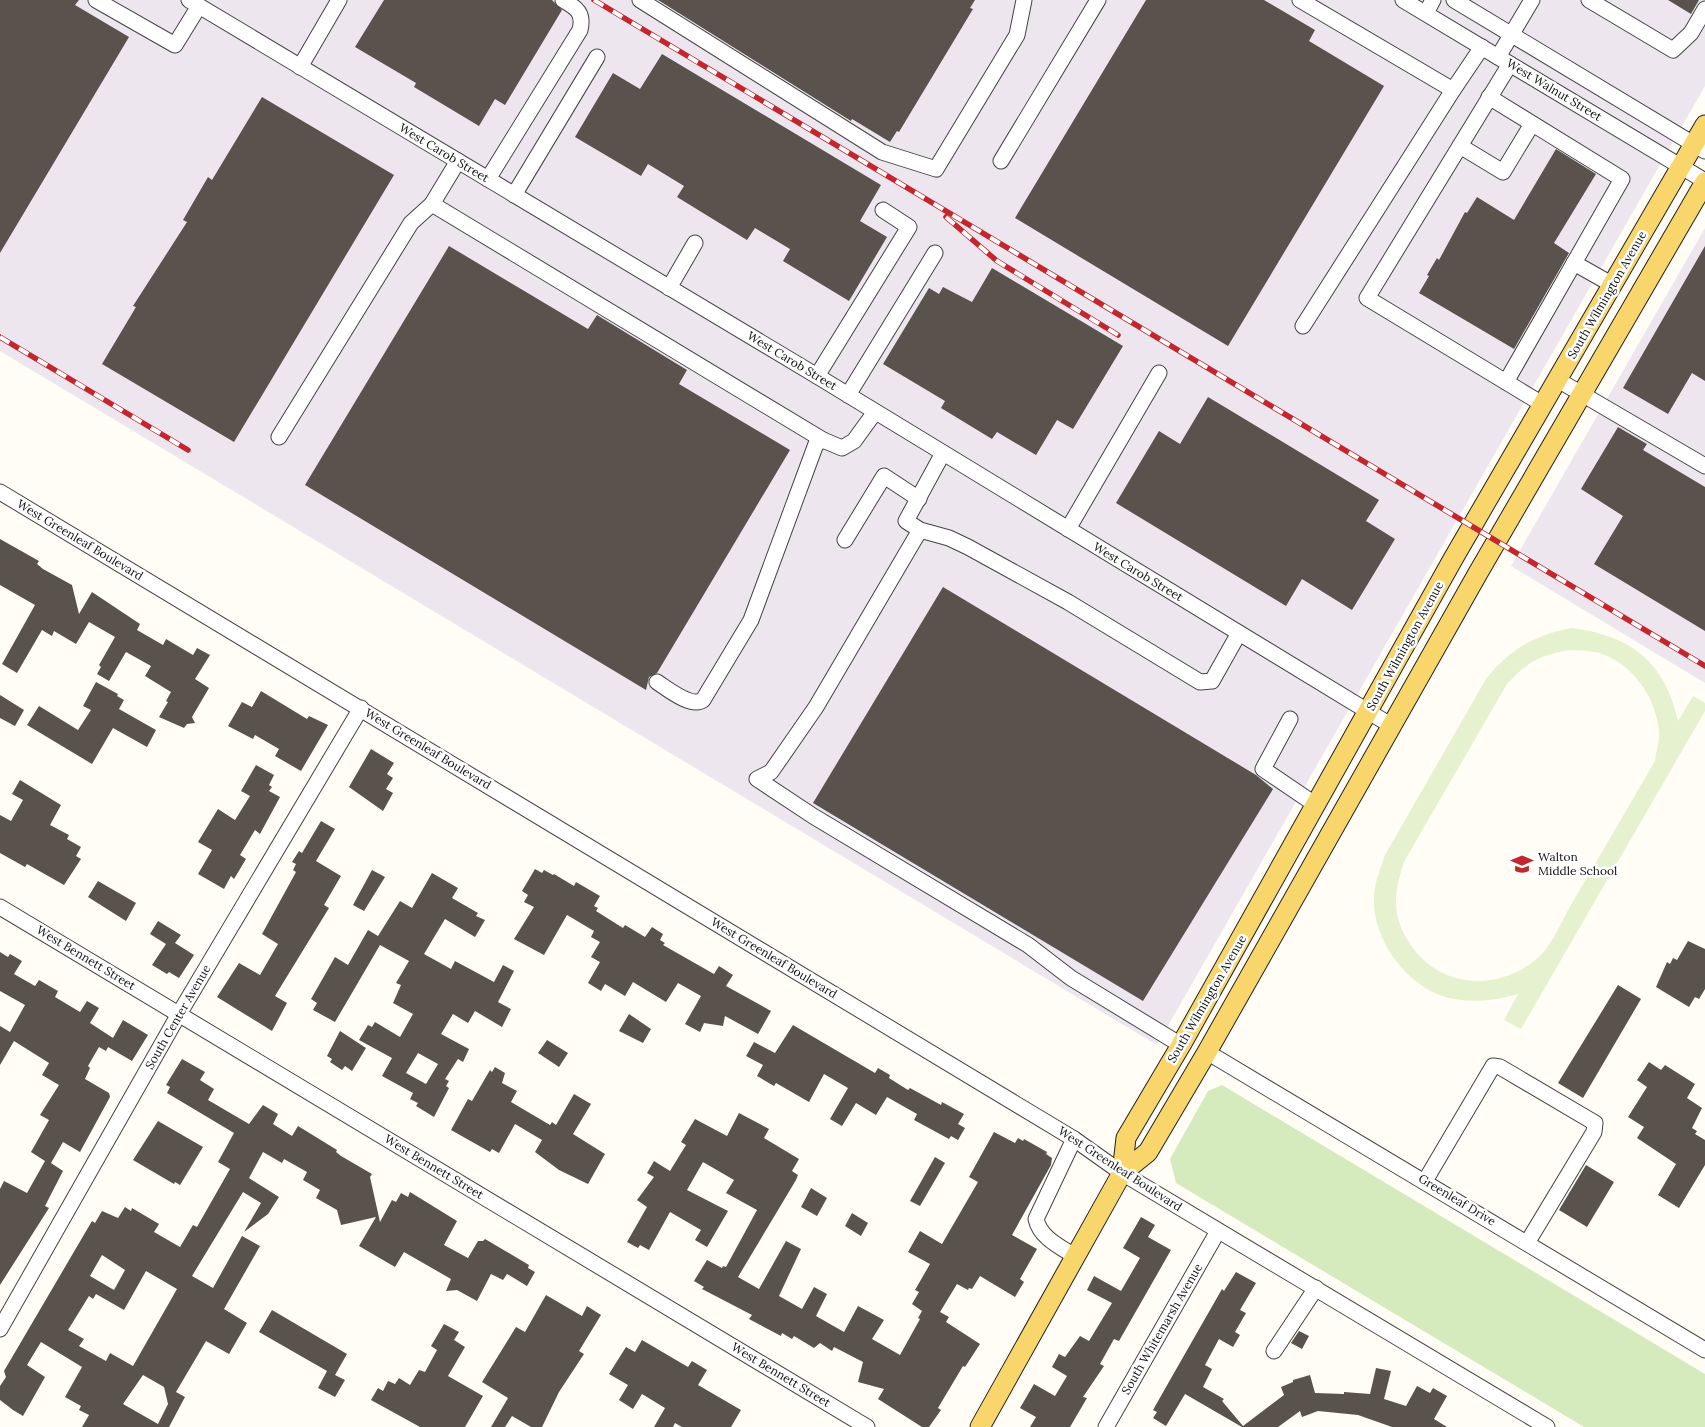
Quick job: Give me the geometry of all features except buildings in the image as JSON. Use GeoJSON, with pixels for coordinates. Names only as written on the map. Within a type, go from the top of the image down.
{"type":"FeatureCollection","features":[{"type":"Feature","properties":{"kind":"main road","name":"South Wilmington Avenue"},"geometry":{"type":"LineString","coordinates":[[980,1427],[1122,1173],[1126,1138],[1181,1045],[1368,712],[1681,166],[1699,147],[1705,125]]}},
{"type":"Feature","properties":{"kind":"main road","name":"South Wilmington Avenue"},"geometry":{"type":"LineString","coordinates":[[1122,1173],[1148,1152],[1207,1052],[1478,573],[1583,395],[1705,181]]}},
{"type":"Feature","properties":{"kind":"street"},"geometry":{"type":"LineString","coordinates":[[96,0],[175,45],[194,3]]}},
{"type":"Feature","properties":{"kind":"street"},"geometry":{"type":"LineString","coordinates":[[300,67],[339,0]]}},
{"type":"Feature","properties":{"kind":"street"},"geometry":{"type":"LineString","coordinates":[[488,179],[580,30],[582,19],[580,12],[563,0]]}},
{"type":"Feature","properties":{"kind":"street"},"geometry":{"type":"LineString","coordinates":[[640,0],[882,152],[936,169],[1017,35],[1024,0]]}},
{"type":"Feature","properties":{"kind":"street"},"geometry":{"type":"LineString","coordinates":[[1001,161],[1098,0]]}},
{"type":"Feature","properties":{"kind":"street"},"geometry":{"type":"LineString","coordinates":[[1300,0],[1453,90]]}},
{"type":"Feature","properties":{"kind":"street","name":"West Walnut Street"},"geometry":{"type":"LineString","coordinates":[[1404,0],[1705,181]]}},
{"type":"Feature","properties":{"kind":"street"},"geometry":{"type":"LineString","coordinates":[[1426,13],[1434,0]]}},
{"type":"Feature","properties":{"kind":"street","name":"West Walnut Street"},"geometry":{"type":"LineString","coordinates":[[1454,0],[1699,147]]}},
{"type":"Feature","properties":{"kind":"street"},"geometry":{"type":"LineString","coordinates":[[1532,0],[1512,34],[1489,97],[1367,298],[1544,405]]}},
{"type":"Feature","properties":{"kind":"street"},"geometry":{"type":"LineString","coordinates":[[1589,0],[1673,50],[1691,33],[1705,9]]}},
{"type":"Feature","properties":{"kind":"street","name":"West Carob Street"},"geometry":{"type":"LineString","coordinates":[[194,3],[818,376],[1392,726]]}},
{"type":"Feature","properties":{"kind":"street"},"geometry":{"type":"LineString","coordinates":[[1304,326],[1482,47]]}},
{"type":"Feature","properties":{"kind":"street"},"geometry":{"type":"LineString","coordinates":[[514,195],[597,57]]}},
{"type":"Feature","properties":{"kind":"street"},"geometry":{"type":"LineString","coordinates":[[1489,97],[1622,179],[1506,382]]}},
{"type":"Feature","properties":{"kind":"street"},"geometry":{"type":"LineString","coordinates":[[1460,146],[1503,172],[1532,124]]}},
{"type":"Feature","properties":{"kind":"street"},"geometry":{"type":"LineString","coordinates":[[279,436],[411,223],[432,204],[458,162]]}},
{"type":"Feature","properties":{"kind":"street"},"geometry":{"type":"LineString","coordinates":[[432,204],[822,440],[842,448],[854,442],[875,412]]}},
{"type":"Feature","properties":{"kind":"street"},"geometry":{"type":"LineString","coordinates":[[818,376],[910,227],[883,210]]}},
{"type":"Feature","properties":{"kind":"street"},"geometry":{"type":"LineString","coordinates":[[669,288],[695,243]]}},
{"type":"Feature","properties":{"kind":"street"},"geometry":{"type":"LineString","coordinates":[[848,395],[935,253]]}},
{"type":"Feature","properties":{"kind":"street"},"geometry":{"type":"LineString","coordinates":[[1574,263],[1613,285]]}},
{"type":"Feature","properties":{"kind":"street"},"geometry":{"type":"LineString","coordinates":[[1068,529],[1159,373]]}},
{"type":"Feature","properties":{"kind":"street"},"geometry":{"type":"LineString","coordinates":[[1558,380],[1705,466]]}},
{"type":"Feature","properties":{"kind":"street"},"geometry":{"type":"LineString","coordinates":[[656,682],[692,702],[699,703],[704,700],[751,620],[816,444],[822,440]]}},
{"type":"Feature","properties":{"kind":"street"},"geometry":{"type":"LineString","coordinates":[[943,453],[906,521],[920,530],[949,538],[968,547],[1068,602],[1200,682],[1212,681],[1239,633]]}},
{"type":"Feature","properties":{"kind":"street"},"geometry":{"type":"LineString","coordinates":[[845,540],[884,476],[919,498]]}},
{"type":"Feature","properties":{"kind":"street","name":"West Greenleaf Boulevard"},"geometry":{"type":"LineString","coordinates":[[0,492],[1074,1139],[1122,1173],[1547,1427]]}},
{"type":"Feature","properties":{"kind":"street"},"geometry":{"type":"LineString","coordinates":[[920,530],[816,707],[771,772],[758,779],[813,816],[1028,945],[1071,978],[1181,1045]]}},
{"type":"Feature","properties":{"kind":"street","name":"South Center Avenue"},"geometry":{"type":"LineString","coordinates":[[0,1329],[180,1014],[361,708]]}},
{"type":"Feature","properties":{"kind":"street"},"geometry":{"type":"LineString","coordinates":[[1290,719],[1263,769],[1316,805]]}},
{"type":"Feature","properties":{"kind":"street","name":"West Bennett Street"},"geometry":{"type":"LineString","coordinates":[[0,907],[867,1427]]}},
{"type":"Feature","properties":{"kind":"street","name":"Greenleaf Drive"},"geometry":{"type":"LineString","coordinates":[[1207,1052],[1705,1350]]}},
{"type":"Feature","properties":{"kind":"street"},"geometry":{"type":"LineString","coordinates":[[1424,1181],[1493,1066],[1500,1067],[1595,1124],[1594,1132],[1527,1243]]}},
{"type":"Feature","properties":{"kind":"street"},"geometry":{"type":"LineString","coordinates":[[1074,1139],[1036,1219],[1038,1228],[1048,1238],[1076,1257]]}},
{"type":"Feature","properties":{"kind":"street","name":"South Whitemarsh Avenue"},"geometry":{"type":"LineString","coordinates":[[1106,1427],[1218,1231]]}},
{"type":"Feature","properties":{"kind":"street"},"geometry":{"type":"LineString","coordinates":[[1274,1352],[1316,1288]]}},
{"type":"Feature","properties":{"kind":"shaded area"},"geometry":{"type":"Polygon","coordinates":[[[0,0],[1705,0],[1705,86],[1157,1045],[0,351],[0,0]]]}},
{"type":"Feature","properties":{"kind":"shaded area"},"geometry":{"type":"Polygon","coordinates":[[[1705,228],[1705,683],[1511,566],[1705,228]]]}},
{"type":"Feature","properties":{"kind":"green space"},"geometry":{"type":"Polygon","coordinates":[[[1571,628],[1611,637],[1628,645],[1642,655],[1654,667],[1664,683],[1672,700],[1678,721],[1693,696],[1705,703],[1705,711],[1521,1029],[1504,1020],[1518,994],[1486,1000],[1454,999],[1439,995],[1410,977],[1389,950],[1381,935],[1376,919],[1374,897],[1377,878],[1385,855],[1486,679],[1504,660],[1524,645],[1558,631],[1571,628]],[[1568,650],[1534,661],[1521,670],[1507,684],[1405,860],[1396,896],[1398,918],[1408,941],[1416,952],[1429,965],[1444,974],[1477,981],[1494,979],[1511,974],[1527,966],[1541,955],[1554,937],[1655,761],[1659,735],[1657,718],[1653,705],[1639,681],[1630,671],[1608,656],[1592,651],[1568,650]]]}},
{"type":"Feature","properties":{"kind":"green space"},"geometry":{"type":"Polygon","coordinates":[[[1222,1085],[1705,1374],[1705,1427],[1584,1427],[1176,1183],[1170,1159],[1208,1091],[1222,1085]]]}},
{"type":"Feature","properties":{"kind":"railway"},"geometry":{"type":"LineString","coordinates":[[594,0],[1705,666]]}},
{"type":"Feature","properties":{"kind":"railway"},"geometry":{"type":"LineString","coordinates":[[946,217],[997,261],[1118,335]]}},
{"type":"Feature","properties":{"kind":"railway"},"geometry":{"type":"LineString","coordinates":[[0,337],[188,450]]}},
{"type":"Feature","properties":{"kind":"place","name":"Walton Middle School"},"geometry":{"type":"Point","coordinates":[1522,864]}}]}
